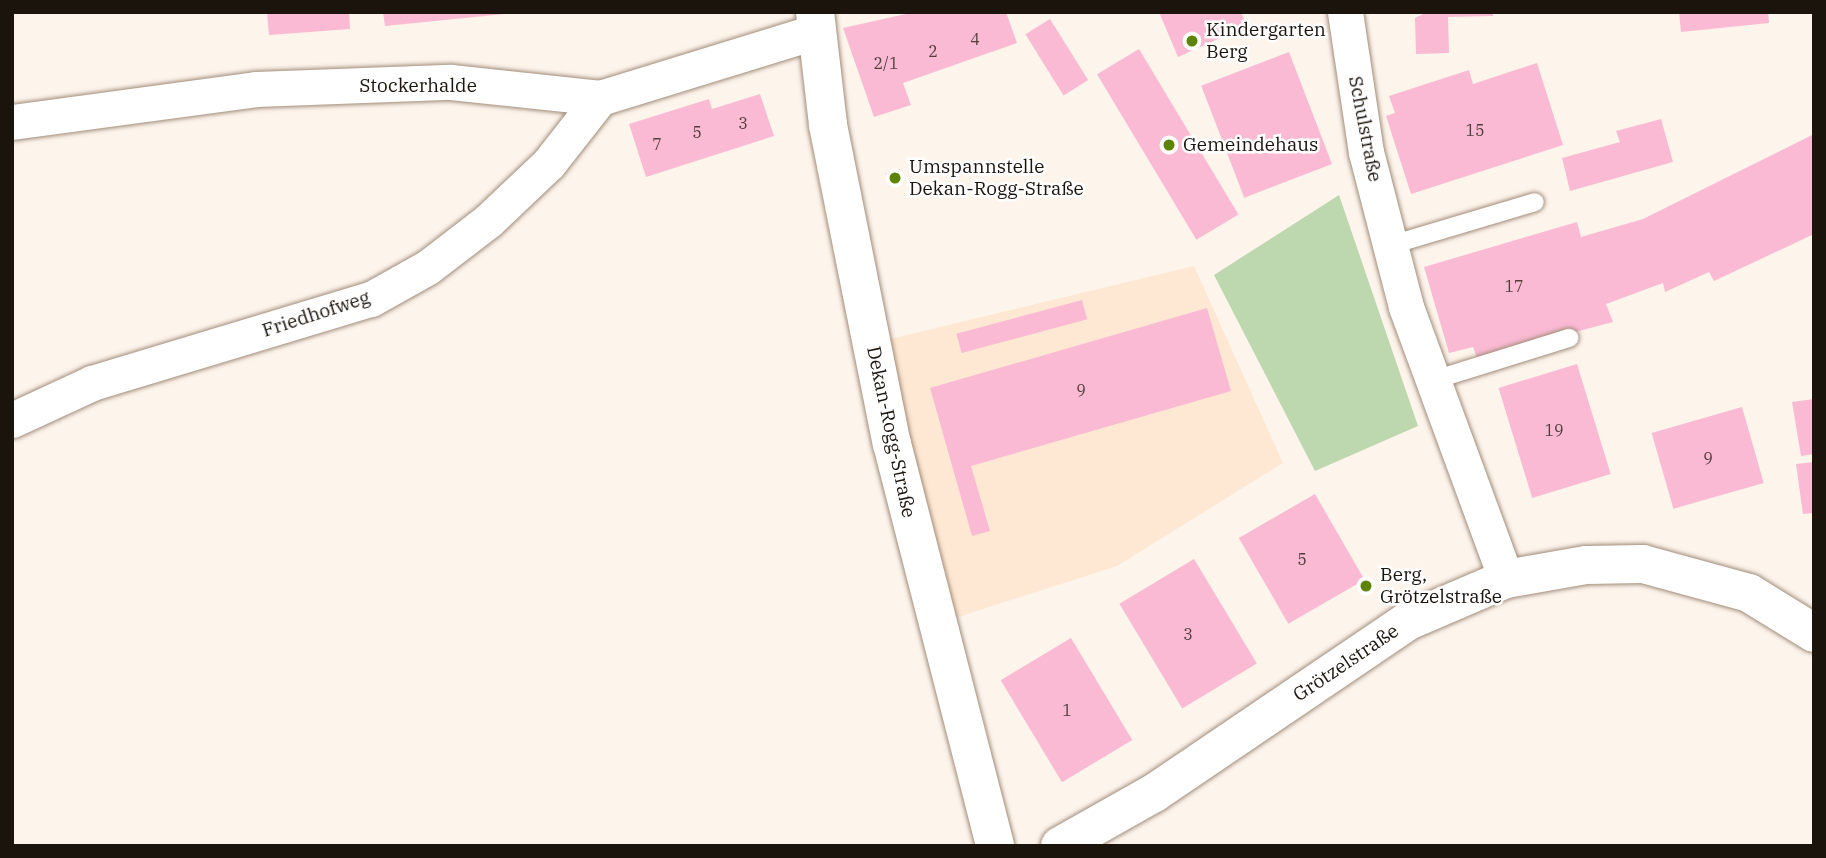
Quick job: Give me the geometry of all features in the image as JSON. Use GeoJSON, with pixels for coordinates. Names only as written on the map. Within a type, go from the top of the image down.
{"type":"FeatureCollection","features":[{"type":"Feature","properties":{"kind":"street","name":"Schulstraße"},"geometry":{"type":"LineString","coordinates":[[1345,12],[1366,152],[1391,245],[1431,381],[1506,579]]}},
{"type":"Feature","properties":{"kind":"street","name":"Stockerhalde"},"geometry":{"type":"LineString","coordinates":[[12,121],[256,89],[451,82],[600,98],[815,22]]}},
{"type":"Feature","properties":{"kind":"street","name":"Dekan-Rogg-Straße"},"geometry":{"type":"LineString","coordinates":[[815,22],[892,444],[995,846]]}},
{"type":"Feature","properties":{"kind":"street","name":"Friedhofweg"},"geometry":{"type":"LineString","coordinates":[[12,420],[92,383],[371,299],[428,267],[489,219],[549,163],[600,98]]}},
{"type":"Feature","properties":{"kind":"street","name":"Grötzelstraße"},"geometry":{"type":"LineString","coordinates":[[1060,846],[1154,793],[1408,621],[1506,579],[1586,565],[1643,564],[1749,593],[1814,634]]}},
{"type":"Feature","properties":{"kind":"lane"},"geometry":{"type":"LineString","coordinates":[[1391,245],[1535,202]]}},
{"type":"Feature","properties":{"kind":"lane"},"geometry":{"type":"LineString","coordinates":[[1431,381],[1569,338]]}},
{"type":"Feature","properties":{"kind":"shaded area"},"geometry":{"type":"Polygon","coordinates":[[[1194,266],[1283,463],[1117,566],[946,621],[882,341],[1194,266]]]}},
{"type":"Feature","properties":{"kind":"green space"},"geometry":{"type":"Polygon","coordinates":[[[1339,195],[1418,426],[1315,471],[1214,275],[1339,195]]]}},
{"type":"Feature","properties":{"kind":"building"},"geometry":{"type":"Polygon","coordinates":[[[267,12],[349,12],[350,29],[269,35],[267,12]]]}},
{"type":"Feature","properties":{"kind":"building"},"geometry":{"type":"Polygon","coordinates":[[[383,12],[504,12],[505,14],[385,26],[383,12]]]}},
{"type":"Feature","properties":{"kind":"building"},"geometry":{"type":"Polygon","coordinates":[[[915,12],[1006,12],[1017,43],[903,83],[911,105],[874,117],[843,28],[915,12]]]}},
{"type":"Feature","properties":{"kind":"building","name":"Kindergarten Berg"},"geometry":{"type":"Polygon","coordinates":[[[1159,12],[1241,12],[1247,26],[1178,57],[1159,12]]]}},
{"type":"Feature","properties":{"kind":"building"},"geometry":{"type":"Polygon","coordinates":[[[1427,12],[1493,12],[1493,16],[1448,17],[1449,53],[1416,54],[1415,18],[1427,12]]]}},
{"type":"Feature","properties":{"kind":"building"},"geometry":{"type":"Polygon","coordinates":[[[1679,12],[1768,12],[1769,23],[1681,32],[1679,12]]]}},
{"type":"Feature","properties":{"kind":"building"},"geometry":{"type":"Polygon","coordinates":[[[1050,19],[1088,80],[1064,95],[1025,34],[1050,19]]]}},
{"type":"Feature","properties":{"kind":"building","name":"Gemeindehaus"},"geometry":{"type":"Polygon","coordinates":[[[1139,49],[1238,214],[1196,240],[1097,74],[1139,49]]]}},
{"type":"Feature","properties":{"kind":"building"},"geometry":{"type":"Polygon","coordinates":[[[1289,52],[1332,164],[1244,198],[1201,86],[1289,52]]]}},
{"type":"Feature","properties":{"kind":"building"},"geometry":{"type":"Polygon","coordinates":[[[1537,63],[1563,145],[1411,194],[1386,116],[1395,113],[1389,96],[1469,70],[1473,84],[1537,63]]]}},
{"type":"Feature","properties":{"kind":"building"},"geometry":{"type":"Polygon","coordinates":[[[760,94],[774,136],[646,177],[629,124],[709,99],[712,109],[760,94]]]}},
{"type":"Feature","properties":{"kind":"building"},"geometry":{"type":"Polygon","coordinates":[[[1661,119],[1673,162],[1570,191],[1562,158],[1620,142],[1616,131],[1661,119]]]}},
{"type":"Feature","properties":{"kind":"building"},"geometry":{"type":"Polygon","coordinates":[[[1814,134],[1814,234],[1714,281],[1709,272],[1665,292],[1663,283],[1606,304],[1613,322],[1477,358],[1473,347],[1449,353],[1424,267],[1577,222],[1581,237],[1643,219],[1814,134]]]}},
{"type":"Feature","properties":{"kind":"building","name":"Umspannstelle Dekan-Rogg-Straße"},"geometry":{"type":"Polygon","coordinates":[[[900,169],[904,182],[890,187],[886,173],[900,169]]]}},
{"type":"Feature","properties":{"kind":"building"},"geometry":{"type":"Polygon","coordinates":[[[1082,300],[1087,319],[962,353],[956,334],[1082,300]]]}},
{"type":"Feature","properties":{"kind":"building"},"geometry":{"type":"Polygon","coordinates":[[[1207,308],[1231,391],[971,466],[990,531],[972,536],[930,388],[1207,308]]]}},
{"type":"Feature","properties":{"kind":"building"},"geometry":{"type":"Polygon","coordinates":[[[1577,364],[1611,474],[1532,498],[1499,388],[1577,364]]]}},
{"type":"Feature","properties":{"kind":"building"},"geometry":{"type":"Polygon","coordinates":[[[1814,399],[1814,454],[1801,456],[1792,402],[1814,399]]]}},
{"type":"Feature","properties":{"kind":"building"},"geometry":{"type":"Polygon","coordinates":[[[1742,407],[1764,483],[1673,509],[1652,433],[1742,407]]]}},
{"type":"Feature","properties":{"kind":"building"},"geometry":{"type":"Polygon","coordinates":[[[1814,462],[1814,513],[1803,514],[1796,464],[1814,462]]]}},
{"type":"Feature","properties":{"kind":"building"},"geometry":{"type":"Polygon","coordinates":[[[1315,494],[1364,580],[1288,624],[1239,538],[1315,494]]]}},
{"type":"Feature","properties":{"kind":"building"},"geometry":{"type":"Polygon","coordinates":[[[1194,559],[1257,664],[1182,708],[1119,604],[1194,559]]]}},
{"type":"Feature","properties":{"kind":"building"},"geometry":{"type":"Polygon","coordinates":[[[1071,638],[1132,740],[1062,782],[1001,680],[1071,638]]]}},
{"type":"Feature","properties":{"kind":"place","name":"Kindergarten Berg"},"geometry":{"type":"Point","coordinates":[1192,41]}},
{"type":"Feature","properties":{"kind":"place","name":"Gemeindehaus"},"geometry":{"type":"Point","coordinates":[1169,145]}},
{"type":"Feature","properties":{"kind":"place","name":"Umspannstelle Dekan-Rogg-Straße"},"geometry":{"type":"Point","coordinates":[895,178]}},
{"type":"Feature","properties":{"kind":"place","name":"Berg, Grötzelstraße"},"geometry":{"type":"Point","coordinates":[1366,586]}}]}
